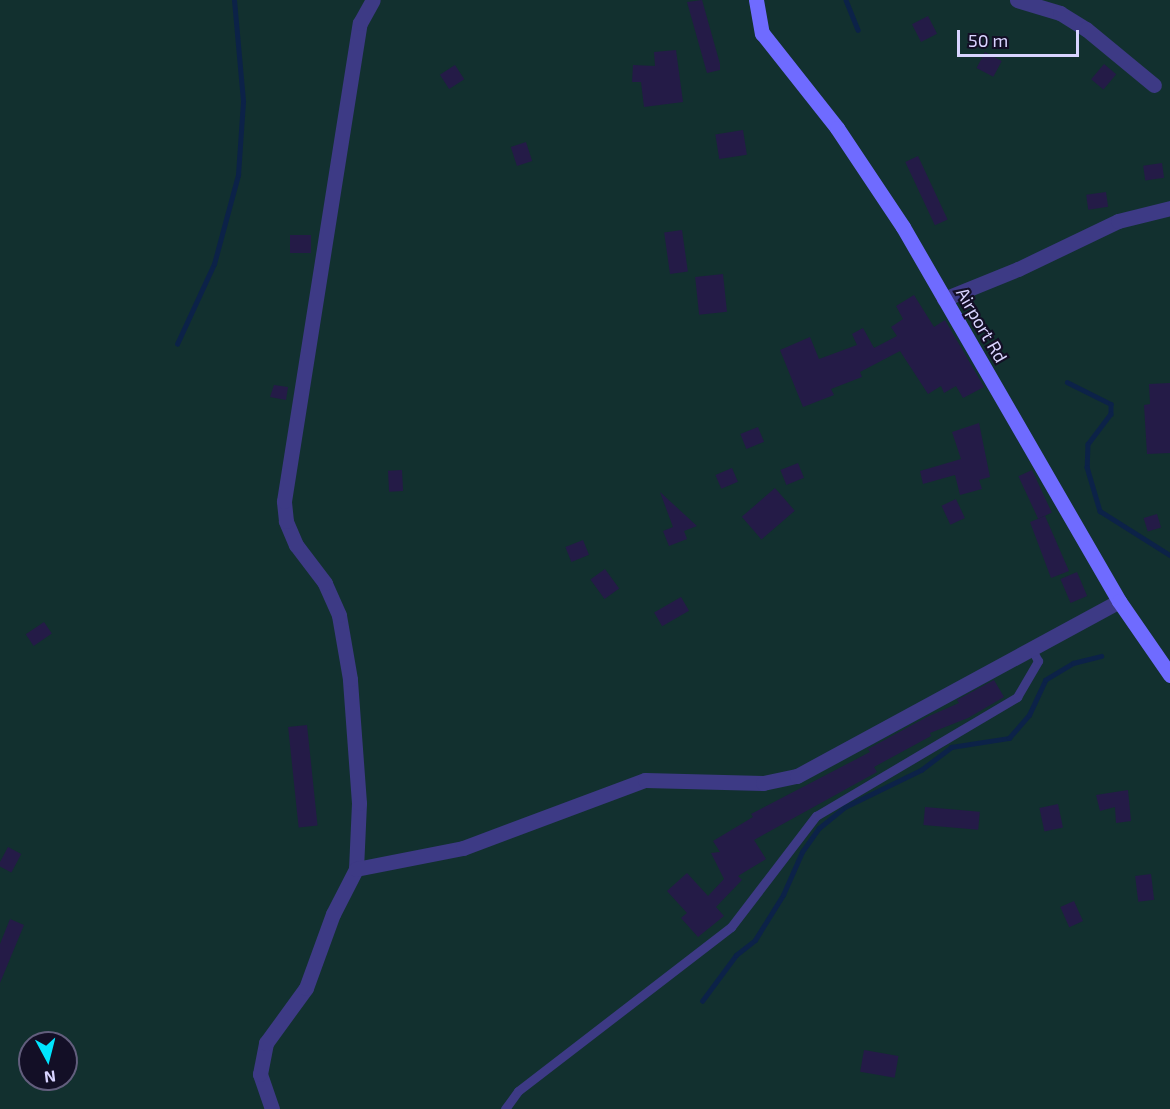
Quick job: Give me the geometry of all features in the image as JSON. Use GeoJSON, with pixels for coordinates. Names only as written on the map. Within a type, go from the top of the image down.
{"type":"FeatureCollection","features":[{"type":"Feature","properties":{"kind":"main road","name":"Airport Rd"},"geometry":{"type":"LineString","coordinates":[[756,0],[762,33],[837,128],[944,299],[1119,601],[1170,675]]}},
{"type":"Feature","properties":{"kind":"street"},"geometry":{"type":"LineString","coordinates":[[272,1109],[260,1074],[266,1043],[306,988],[333,914],[356,869],[358,792],[350,679],[339,615],[325,584],[296,545],[286,522],[284,501],[360,23],[373,0]]}},
{"type":"Feature","properties":{"kind":"street"},"geometry":{"type":"LineString","coordinates":[[1017,0],[1060,13],[1086,29],[1154,85]]}},
{"type":"Feature","properties":{"kind":"street"},"geometry":{"type":"LineString","coordinates":[[944,299],[1018,269],[1118,221],[1170,207]]}},
{"type":"Feature","properties":{"kind":"street"},"geometry":{"type":"LineString","coordinates":[[356,869],[463,848],[645,780],[763,783],[797,776],[1119,601]]}},
{"type":"Feature","properties":{"kind":"lane"},"geometry":{"type":"LineString","coordinates":[[505,1109],[518,1091],[731,927],[816,816],[1017,697],[1038,661],[1031,648]]}},
{"type":"Feature","properties":{"kind":"green space"},"geometry":{"type":"Polygon","coordinates":[[[0,0],[1170,0],[1170,1109],[0,1109],[0,0]]]}},
{"type":"Feature","properties":{"kind":"building"},"geometry":{"type":"Polygon","coordinates":[[[702,0],[720,64],[720,70],[707,73],[687,2],[702,0]]]}},
{"type":"Feature","properties":{"kind":"building"},"geometry":{"type":"Polygon","coordinates":[[[928,16],[937,34],[921,42],[912,24],[928,16]]]}},
{"type":"Feature","properties":{"kind":"building"},"geometry":{"type":"Polygon","coordinates":[[[676,50],[683,102],[644,107],[641,82],[632,82],[633,65],[655,66],[654,52],[676,50]]]}},
{"type":"Feature","properties":{"kind":"building"},"geometry":{"type":"Polygon","coordinates":[[[985,52],[1002,61],[993,77],[977,68],[985,52]]]}},
{"type":"Feature","properties":{"kind":"building"},"geometry":{"type":"Polygon","coordinates":[[[1104,64],[1116,74],[1103,90],[1091,79],[1104,64]]]}},
{"type":"Feature","properties":{"kind":"building"},"geometry":{"type":"Polygon","coordinates":[[[455,65],[464,79],[449,89],[440,75],[455,65]]]}},
{"type":"Feature","properties":{"kind":"building"},"geometry":{"type":"Polygon","coordinates":[[[743,130],[747,155],[719,159],[715,134],[743,130]]]}},
{"type":"Feature","properties":{"kind":"building"},"geometry":{"type":"Polygon","coordinates":[[[526,142],[532,161],[517,166],[511,147],[526,142]]]}},
{"type":"Feature","properties":{"kind":"building"},"geometry":{"type":"Polygon","coordinates":[[[918,156],[948,219],[935,225],[905,162],[918,156]]]}},
{"type":"Feature","properties":{"kind":"building"},"geometry":{"type":"Polygon","coordinates":[[[1162,163],[1164,178],[1145,180],[1143,166],[1162,163]]]}},
{"type":"Feature","properties":{"kind":"building"},"geometry":{"type":"Polygon","coordinates":[[[1106,192],[1108,207],[1088,210],[1086,195],[1106,192]]]}},
{"type":"Feature","properties":{"kind":"building"},"geometry":{"type":"Polygon","coordinates":[[[682,230],[688,272],[670,274],[664,233],[682,230]]]}},
{"type":"Feature","properties":{"kind":"building"},"geometry":{"type":"Polygon","coordinates":[[[290,235],[311,235],[311,253],[290,253],[290,235]]]}},
{"type":"Feature","properties":{"kind":"building"},"geometry":{"type":"Polygon","coordinates":[[[723,274],[727,312],[699,315],[695,277],[723,274]]]}},
{"type":"Feature","properties":{"kind":"building"},"geometry":{"type":"Polygon","coordinates":[[[914,295],[934,327],[945,320],[984,387],[963,398],[956,386],[944,393],[941,386],[928,394],[900,351],[860,372],[862,377],[831,389],[834,395],[803,407],[780,350],[810,337],[819,359],[857,345],[852,334],[863,328],[874,348],[897,336],[891,327],[903,319],[896,306],[914,295]]]}},
{"type":"Feature","properties":{"kind":"building"},"geometry":{"type":"Polygon","coordinates":[[[1170,383],[1170,453],[1147,454],[1144,405],[1150,404],[1149,384],[1170,383]]]}},
{"type":"Feature","properties":{"kind":"building"},"geometry":{"type":"Polygon","coordinates":[[[274,385],[288,387],[286,400],[270,397],[274,385]]]}},
{"type":"Feature","properties":{"kind":"building"},"geometry":{"type":"Polygon","coordinates":[[[979,423],[990,477],[979,480],[982,489],[960,495],[955,475],[923,484],[920,471],[961,459],[952,432],[979,423]]]}},
{"type":"Feature","properties":{"kind":"building"},"geometry":{"type":"Polygon","coordinates":[[[758,427],[764,442],[746,449],[740,434],[758,427]]]}},
{"type":"Feature","properties":{"kind":"building"},"geometry":{"type":"Polygon","coordinates":[[[798,463],[804,478],[786,485],[780,470],[798,463]]]}},
{"type":"Feature","properties":{"kind":"building"},"geometry":{"type":"Polygon","coordinates":[[[732,468],[738,482],[721,489],[715,475],[732,468]]]}},
{"type":"Feature","properties":{"kind":"building"},"geometry":{"type":"Polygon","coordinates":[[[402,470],[403,491],[389,492],[388,471],[402,470]]]}},
{"type":"Feature","properties":{"kind":"building"},"geometry":{"type":"Polygon","coordinates":[[[1032,470],[1052,513],[1038,519],[1018,476],[1032,470]]]}},
{"type":"Feature","properties":{"kind":"building"},"geometry":{"type":"Polygon","coordinates":[[[775,488],[795,511],[761,540],[742,517],[775,488]]]}},
{"type":"Feature","properties":{"kind":"building"},"geometry":{"type":"Polygon","coordinates":[[[660,492],[697,526],[684,531],[687,539],[669,546],[663,531],[673,527],[660,492]]]}},
{"type":"Feature","properties":{"kind":"building"},"geometry":{"type":"Polygon","coordinates":[[[956,499],[965,518],[950,525],[941,506],[956,499]]]}},
{"type":"Feature","properties":{"kind":"building"},"geometry":{"type":"Polygon","coordinates":[[[1157,514],[1161,527],[1148,531],[1144,518],[1157,514]]]}},
{"type":"Feature","properties":{"kind":"building"},"geometry":{"type":"Polygon","coordinates":[[[1045,516],[1069,571],[1051,578],[1030,522],[1045,516]]]}},
{"type":"Feature","properties":{"kind":"building"},"geometry":{"type":"Polygon","coordinates":[[[583,540],[589,555],[571,562],[565,547],[583,540]]]}},
{"type":"Feature","properties":{"kind":"building"},"geometry":{"type":"Polygon","coordinates":[[[605,569],[619,588],[605,599],[590,580],[605,569]]]}},
{"type":"Feature","properties":{"kind":"building"},"geometry":{"type":"Polygon","coordinates":[[[1077,572],[1087,596],[1071,603],[1060,579],[1077,572]]]}},
{"type":"Feature","properties":{"kind":"building"},"geometry":{"type":"Polygon","coordinates":[[[681,597],[689,611],[662,626],[654,612],[681,597]]]}},
{"type":"Feature","properties":{"kind":"building"},"geometry":{"type":"Polygon","coordinates":[[[44,622],[52,634],[34,646],[26,634],[44,622]]]}},
{"type":"Feature","properties":{"kind":"building"},"geometry":{"type":"Polygon","coordinates":[[[994,680],[1004,697],[968,718],[930,733],[931,736],[874,767],[877,772],[754,840],[766,859],[738,876],[742,880],[716,907],[724,916],[698,937],[681,918],[687,913],[667,891],[687,873],[708,896],[724,879],[711,853],[720,852],[713,841],[753,817],[751,814],[870,752],[868,749],[927,717],[959,703],[957,700],[994,680]]]}},
{"type":"Feature","properties":{"kind":"building"},"geometry":{"type":"Polygon","coordinates":[[[307,725],[318,825],[299,827],[288,727],[307,725]]]}},
{"type":"Feature","properties":{"kind":"building"},"geometry":{"type":"Polygon","coordinates":[[[1128,790],[1131,821],[1116,823],[1115,807],[1100,811],[1096,795],[1128,790]]]}},
{"type":"Feature","properties":{"kind":"building"},"geometry":{"type":"Polygon","coordinates":[[[1058,804],[1063,827],[1044,831],[1039,808],[1058,804]]]}},
{"type":"Feature","properties":{"kind":"building"},"geometry":{"type":"Polygon","coordinates":[[[925,807],[980,812],[978,830],[923,825],[925,807]]]}},
{"type":"Feature","properties":{"kind":"building"},"geometry":{"type":"Polygon","coordinates":[[[8,847],[21,854],[11,873],[0,867],[8,847]]]}},
{"type":"Feature","properties":{"kind":"building"},"geometry":{"type":"Polygon","coordinates":[[[1151,874],[1154,900],[1138,902],[1135,876],[1151,874]]]}},
{"type":"Feature","properties":{"kind":"building"},"geometry":{"type":"Polygon","coordinates":[[[1074,901],[1083,921],[1069,927],[1060,907],[1074,901]]]}},
{"type":"Feature","properties":{"kind":"building"},"geometry":{"type":"Polygon","coordinates":[[[10,919],[24,925],[0,983],[0,944],[10,919]]]}},
{"type":"Feature","properties":{"kind":"building"},"geometry":{"type":"Polygon","coordinates":[[[864,1050],[898,1056],[895,1078],[860,1072],[864,1050]]]}},
{"type":"Feature","properties":{"kind":"waterway"},"geometry":{"type":"LineString","coordinates":[[177,344],[214,264],[238,175],[243,101],[234,0]]}},
{"type":"Feature","properties":{"kind":"waterway"},"geometry":{"type":"LineString","coordinates":[[846,0],[858,30]]}},
{"type":"Feature","properties":{"kind":"waterway"},"geometry":{"type":"LineString","coordinates":[[1067,382],[1111,404],[1111,414],[1088,444],[1087,467],[1100,511],[1170,555]]}},
{"type":"Feature","properties":{"kind":"waterway"},"geometry":{"type":"LineString","coordinates":[[702,1001],[736,955],[755,940],[783,895],[802,852],[819,828],[845,807],[921,770],[951,747],[1009,738],[1029,715],[1045,680],[1073,663],[1101,656]]}}]}
